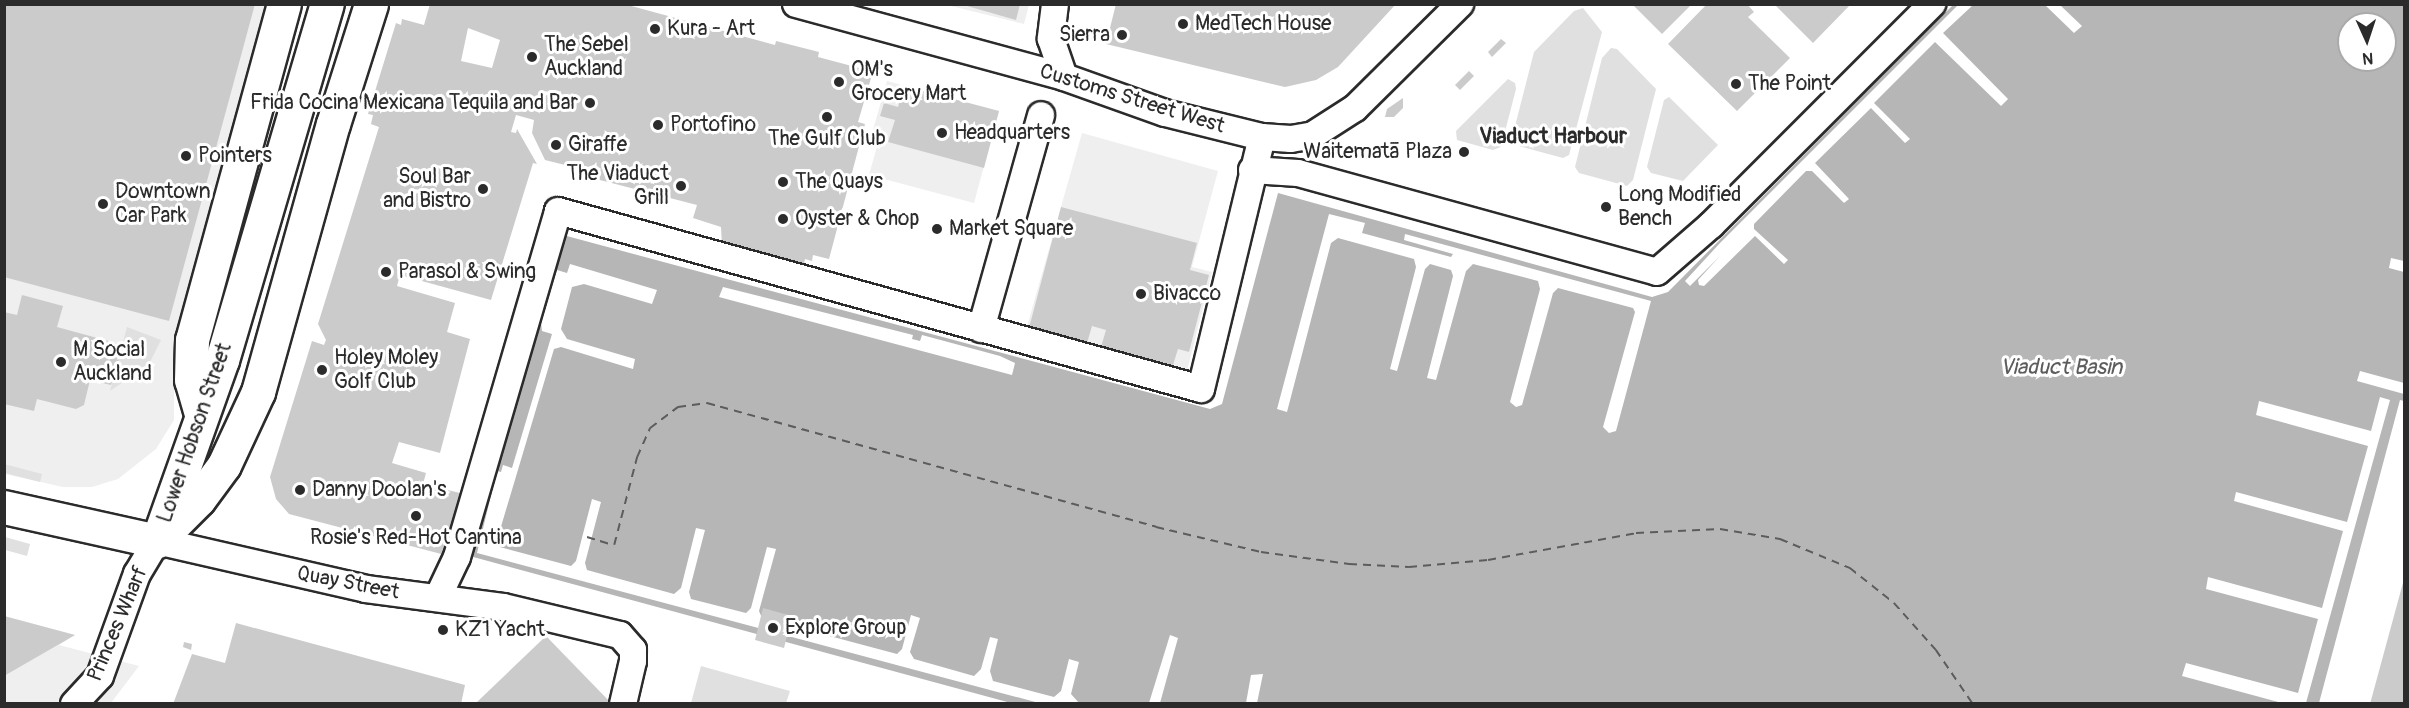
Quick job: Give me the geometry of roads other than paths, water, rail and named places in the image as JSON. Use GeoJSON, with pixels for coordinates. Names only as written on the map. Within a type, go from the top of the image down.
{"type":"FeatureCollection","features":[{"type":"Feature","properties":{"kind":"main road"},"geometry":{"type":"LineString","coordinates":[[201,414],[190,373],[192,340],[285,4]]}},
{"type":"Feature","properties":{"kind":"main road","name":"Lower Hobson Street"},"geometry":{"type":"LineString","coordinates":[[158,541],[222,360],[327,4]]}},
{"type":"Feature","properties":{"kind":"main road","name":"Lower Hobson Street"},"geometry":{"type":"LineString","coordinates":[[158,541],[213,482],[258,393],[333,124],[371,4]]}},
{"type":"Feature","properties":{"kind":"main road","name":"Quay Street"},"geometry":{"type":"LineString","coordinates":[[4,507],[158,541]]}},
{"type":"Feature","properties":{"kind":"street"},"geometry":{"type":"LineString","coordinates":[[1055,4],[1051,39],[1064,77]]}},
{"type":"Feature","properties":{"kind":"street","name":"Customs Street West"},"geometry":{"type":"LineString","coordinates":[[809,6],[1064,77],[1111,97],[1262,137],[1302,138],[1338,121],[1460,4]]}},
{"type":"Feature","properties":{"kind":"street"},"geometry":{"type":"LineString","coordinates":[[1252,170],[1298,173],[1658,272],[1711,225],[1932,4]]}},
{"type":"Feature","properties":{"kind":"street"},"geometry":{"type":"LineString","coordinates":[[981,329],[1041,115]]}},
{"type":"Feature","properties":{"kind":"street"},"geometry":{"type":"LineString","coordinates":[[438,597],[457,557],[558,211],[1201,389],[1252,170],[1262,137]]}},
{"type":"Feature","properties":{"kind":"street","name":"Quay Street"},"geometry":{"type":"LineString","coordinates":[[158,541],[366,590],[438,597],[565,620],[620,635],[633,650],[623,704]]}},
{"type":"Feature","properties":{"kind":"street","name":"Princes Wharf"},"geometry":{"type":"LineString","coordinates":[[86,700],[107,662],[137,574],[158,541]]}},
{"type":"Feature","properties":{"kind":"water","name":"Viaduct Basin"},"geometry":{"type":"Polygon","coordinates":[[[1953,5],[2404,5],[2404,401],[2400,400],[2319,703],[1011,703],[466,555],[563,235],[1210,409],[1222,404],[1278,193],[1652,297],[1668,292],[1953,5]]]}},
{"type":"Feature","properties":{"kind":"place","name":"MedTech House"},"geometry":{"type":"Point","coordinates":[1183,24]}},
{"type":"Feature","properties":{"kind":"place","name":"Kura - Art"},"geometry":{"type":"Point","coordinates":[655,29]}},
{"type":"Feature","properties":{"kind":"place","name":"Sierra"},"geometry":{"type":"Point","coordinates":[1122,35]}},
{"type":"Feature","properties":{"kind":"place","name":"The Sebel Auckland"},"geometry":{"type":"Point","coordinates":[532,57]}},
{"type":"Feature","properties":{"kind":"place","name":"OM's Grocery Mart"},"geometry":{"type":"Point","coordinates":[839,82]}},
{"type":"Feature","properties":{"kind":"place","name":"The Point"},"geometry":{"type":"Point","coordinates":[1736,84]}},
{"type":"Feature","properties":{"kind":"place","name":"Frida Cocina Mexicana Tequila and Bar"},"geometry":{"type":"Point","coordinates":[590,103]}},
{"type":"Feature","properties":{"kind":"place","name":"The Gulf Club"},"geometry":{"type":"Point","coordinates":[827,117]}},
{"type":"Feature","properties":{"kind":"place","name":"Portofino"},"geometry":{"type":"Point","coordinates":[658,125]}},
{"type":"Feature","properties":{"kind":"place","name":"Headquarters"},"geometry":{"type":"Point","coordinates":[942,133]}},
{"type":"Feature","properties":{"kind":"place","name":"Giraffe"},"geometry":{"type":"Point","coordinates":[556,145]}},
{"type":"Feature","properties":{"kind":"place","name":"Waitematā Plaza"},"geometry":{"type":"Point","coordinates":[1464,152]}},
{"type":"Feature","properties":{"kind":"place","name":"Pointers"},"geometry":{"type":"Point","coordinates":[186,156]}},
{"type":"Feature","properties":{"kind":"place","name":"The Quays"},"geometry":{"type":"Point","coordinates":[783,182]}},
{"type":"Feature","properties":{"kind":"place","name":"The Viaduct Grill"},"geometry":{"type":"Point","coordinates":[681,186]}},
{"type":"Feature","properties":{"kind":"place","name":"Soul Bar and Bistro"},"geometry":{"type":"Point","coordinates":[483,189]}},
{"type":"Feature","properties":{"kind":"place","name":"Downtown Car Park"},"geometry":{"type":"Point","coordinates":[103,204]}},
{"type":"Feature","properties":{"kind":"place","name":"Long Modified Bench"},"geometry":{"type":"Point","coordinates":[1606,207]}},
{"type":"Feature","properties":{"kind":"place","name":"Oyster & Chop"},"geometry":{"type":"Point","coordinates":[783,219]}},
{"type":"Feature","properties":{"kind":"place","name":"Market Square"},"geometry":{"type":"Point","coordinates":[937,229]}},
{"type":"Feature","properties":{"kind":"place","name":"Parasol & Swing"},"geometry":{"type":"Point","coordinates":[386,272]}},
{"type":"Feature","properties":{"kind":"place","name":"Bivacco"},"geometry":{"type":"Point","coordinates":[1141,294]}},
{"type":"Feature","properties":{"kind":"place","name":"M Social Auckland"},"geometry":{"type":"Point","coordinates":[61,362]}},
{"type":"Feature","properties":{"kind":"place","name":"Holey Moley Golf Club"},"geometry":{"type":"Point","coordinates":[322,370]}},
{"type":"Feature","properties":{"kind":"place","name":"Danny Doolan's"},"geometry":{"type":"Point","coordinates":[300,490]}},
{"type":"Feature","properties":{"kind":"place","name":"Rosie's Red-Hot Cantina"},"geometry":{"type":"Point","coordinates":[416,516]}},
{"type":"Feature","properties":{"kind":"place","name":"Explore Group"},"geometry":{"type":"Point","coordinates":[773,628]}},
{"type":"Feature","properties":{"kind":"place","name":"KZ1 Yacht"},"geometry":{"type":"Point","coordinates":[443,630]}},
{"type":"Feature","properties":{"kind":"district","name":"Viaduct Harbour"},"geometry":{"type":"Point","coordinates":[1553,137]}}]}
